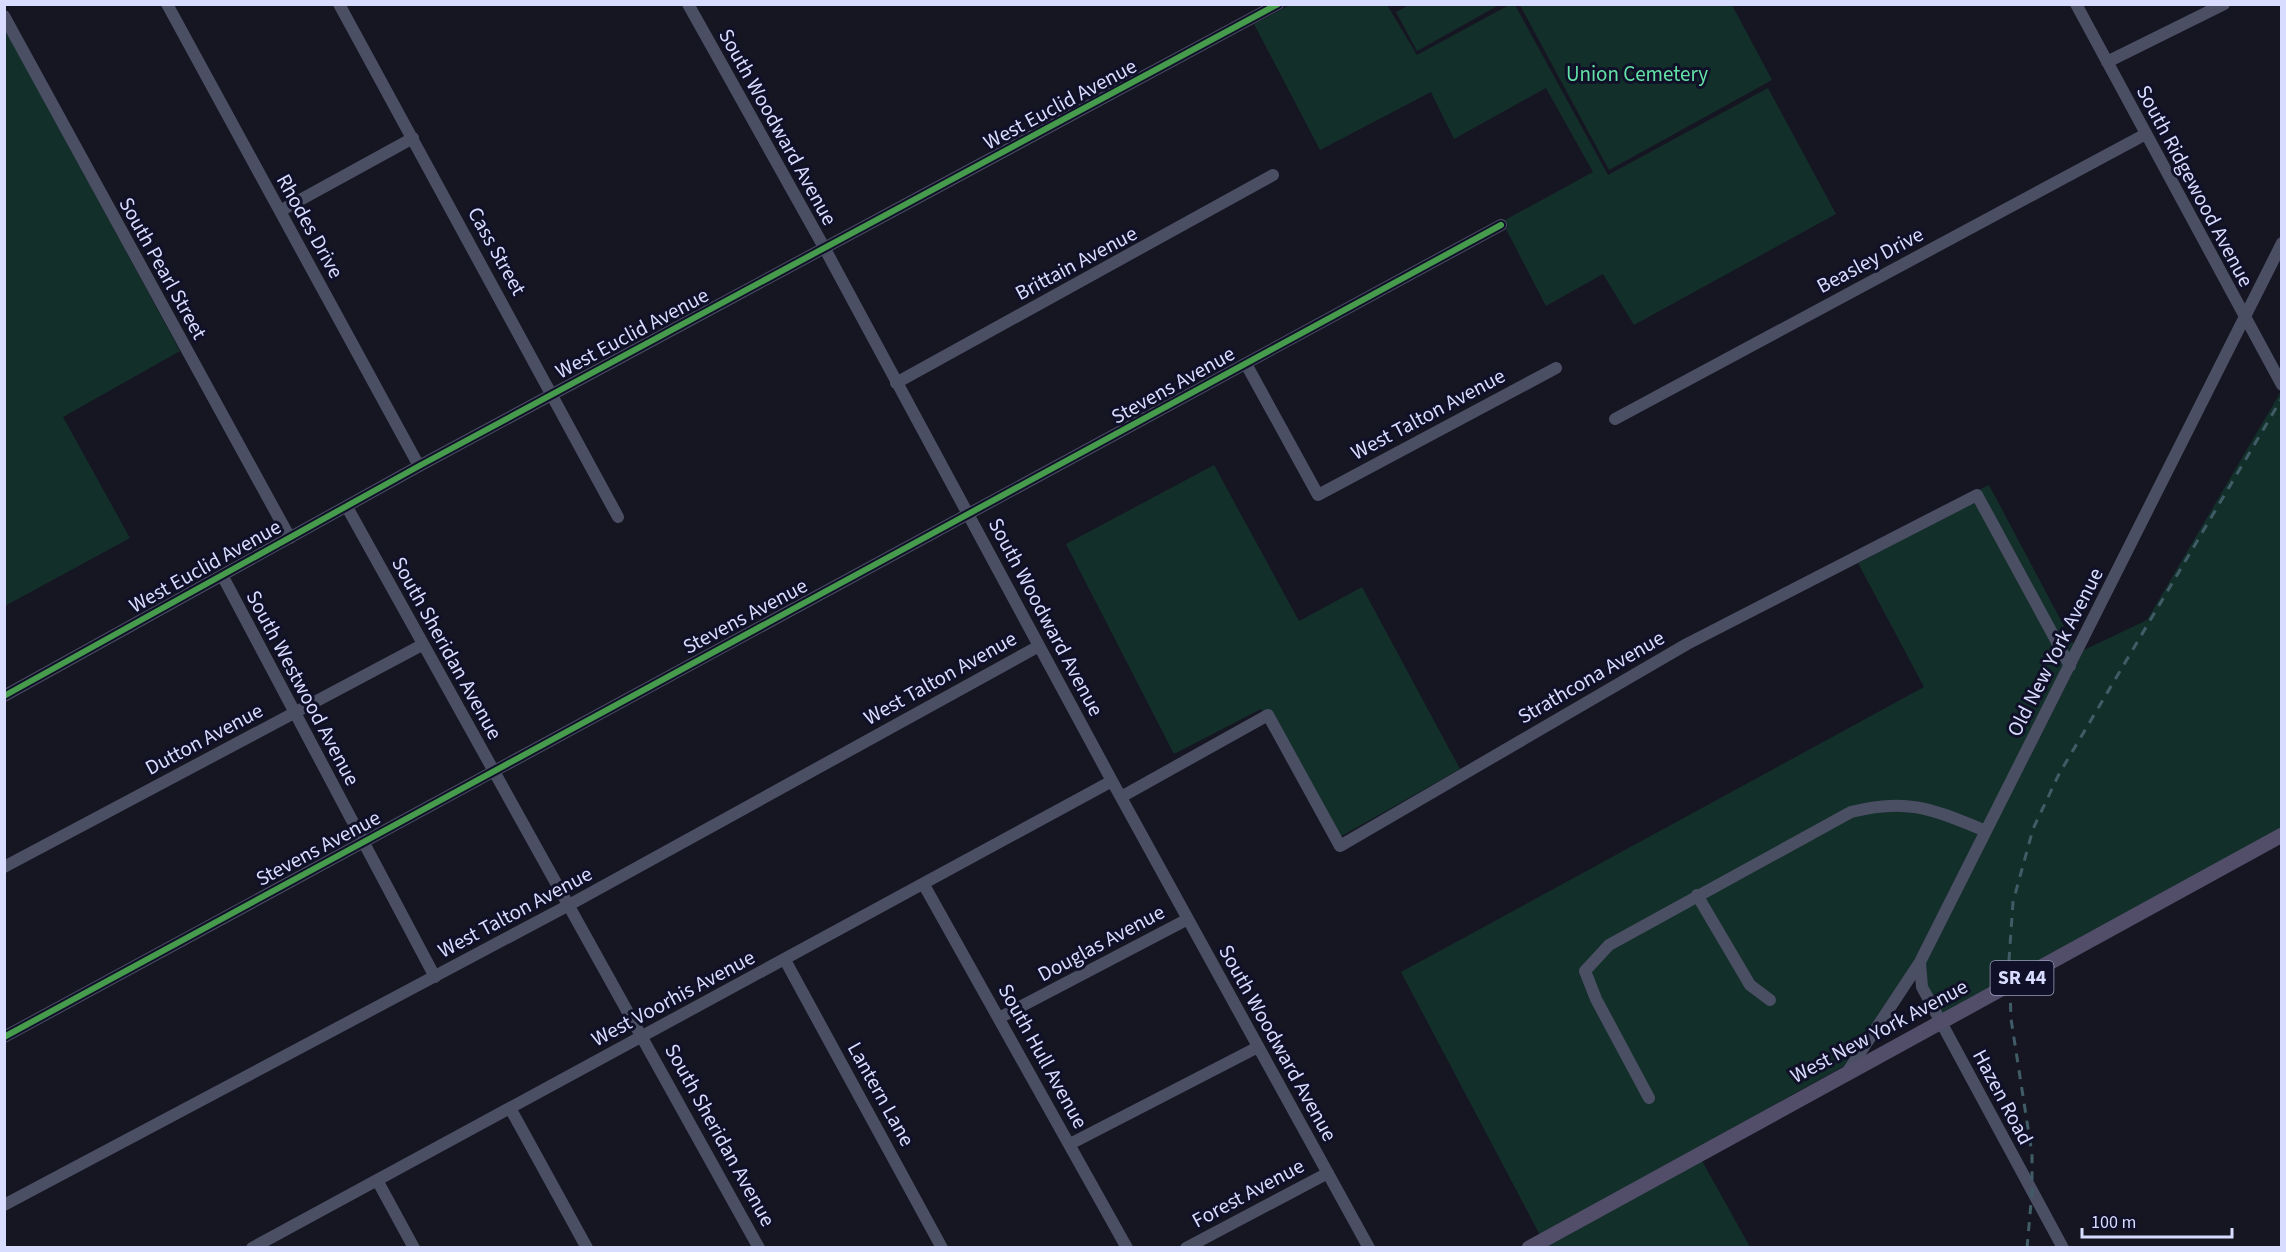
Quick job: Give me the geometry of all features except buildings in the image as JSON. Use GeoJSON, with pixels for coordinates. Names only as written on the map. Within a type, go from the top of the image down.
{"type":"FeatureCollection","features":[{"type":"Feature","properties":{"kind":"main road","name":"West New York Avenue"},"geometry":{"type":"LineString","coordinates":[[1529,1248],[2282,835]]}},
{"type":"Feature","properties":{"kind":"street","name":"Rhodes Drive"},"geometry":{"type":"LineString","coordinates":[[167,4],[419,466]]}},
{"type":"Feature","properties":{"kind":"street","name":"Cass Street"},"geometry":{"type":"LineString","coordinates":[[339,4],[618,517]]}},
{"type":"Feature","properties":{"kind":"street","name":"South Woodward Avenue"},"geometry":{"type":"LineString","coordinates":[[688,4],[825,249],[1112,782],[1369,1248]]}},
{"type":"Feature","properties":{"kind":"street","name":"West Euclid Avenue"},"geometry":{"type":"LineString","coordinates":[[4,696],[419,466],[1278,4]]}},
{"type":"Feature","properties":{"kind":"street","name":"South Ridgewood Avenue"},"geometry":{"type":"LineString","coordinates":[[2076,4],[2144,135],[2282,385]]}},
{"type":"Feature","properties":{"kind":"street"},"geometry":{"type":"LineString","coordinates":[[2107,62],[2224,4]]}},
{"type":"Feature","properties":{"kind":"street","name":"South Pearl Street"},"geometry":{"type":"LineString","coordinates":[[4,16],[290,538]]}},
{"type":"Feature","properties":{"kind":"street","name":"Beasley Drive"},"geometry":{"type":"LineString","coordinates":[[1615,419],[2144,135]]}},
{"type":"Feature","properties":{"kind":"street"},"geometry":{"type":"LineString","coordinates":[[280,212],[413,138]]}},
{"type":"Feature","properties":{"kind":"street","name":"Brittain Avenue"},"geometry":{"type":"LineString","coordinates":[[896,382],[1274,175]]}},
{"type":"Feature","properties":{"kind":"street","name":"Stevens Avenue"},"geometry":{"type":"LineString","coordinates":[[4,1037],[1501,225]]}},
{"type":"Feature","properties":{"kind":"street","name":"Old New York Avenue"},"geometry":{"type":"LineString","coordinates":[[1848,1071],[1920,962],[2282,243]]}},
{"type":"Feature","properties":{"kind":"street","name":"West Talton Avenue"},"geometry":{"type":"LineString","coordinates":[[1246,364],[1318,495],[1556,368]]}},
{"type":"Feature","properties":{"kind":"street","name":"Strathcona Avenue"},"geometry":{"type":"LineString","coordinates":[[1121,797],[1268,715],[1340,846],[1687,644],[1977,495],[2070,666]]}},
{"type":"Feature","properties":{"kind":"street","name":"South Sheridan Avenue"},"geometry":{"type":"LineString","coordinates":[[347,507],[422,645],[644,1037],[759,1248]]}},
{"type":"Feature","properties":{"kind":"street","name":"South Westwood Avenue"},"geometry":{"type":"LineString","coordinates":[[222,575],[435,977]]}},
{"type":"Feature","properties":{"kind":"street","name":"Dutton Avenue"},"geometry":{"type":"LineString","coordinates":[[4,867],[422,645]]}},
{"type":"Feature","properties":{"kind":"street","name":"West Talton Avenue"},"geometry":{"type":"LineString","coordinates":[[4,1205],[569,905],[1039,646]]}},
{"type":"Feature","properties":{"kind":"street","name":"West Voorhis Avenue"},"geometry":{"type":"LineString","coordinates":[[252,1248],[1112,782]]}},
{"type":"Feature","properties":{"kind":"street"},"geometry":{"type":"LineString","coordinates":[[1649,1098],[1596,999],[1585,971],[1610,945],[1851,812],[1878,805],[1929,808],[1986,831]]}},
{"type":"Feature","properties":{"kind":"street","name":"South Hull Avenue"},"geometry":{"type":"LineString","coordinates":[[924,885],[1127,1248]]}},
{"type":"Feature","properties":{"kind":"street"},"geometry":{"type":"LineString","coordinates":[[1697,895],[1750,985],[1770,1000]]}},
{"type":"Feature","properties":{"kind":"street","name":"Douglas Avenue"},"geometry":{"type":"LineString","coordinates":[[999,1018],[1188,919]]}},
{"type":"Feature","properties":{"kind":"street","name":"Lantern Lane"},"geometry":{"type":"LineString","coordinates":[[785,960],[942,1248]]}},
{"type":"Feature","properties":{"kind":"street","name":"Hazen Road"},"geometry":{"type":"LineString","coordinates":[[1920,962],[1922,987],[2063,1248]]}},
{"type":"Feature","properties":{"kind":"street"},"geometry":{"type":"LineString","coordinates":[[1070,1144],[1258,1047]]}},
{"type":"Feature","properties":{"kind":"street"},"geometry":{"type":"LineString","coordinates":[[510,1108],[587,1248]]}},
{"type":"Feature","properties":{"kind":"street","name":"Forest Avenue"},"geometry":{"type":"LineString","coordinates":[[1186,1248],[1328,1173]]}},
{"type":"Feature","properties":{"kind":"street"},"geometry":{"type":"LineString","coordinates":[[377,1180],[414,1248]]}},
{"type":"Feature","properties":{"kind":"green space"},"geometry":{"type":"Polygon","coordinates":[[[1411,4],[1499,5],[1417,51],[1396,12],[1411,4]]]}},
{"type":"Feature","properties":{"kind":"green space"},"geometry":{"type":"Polygon","coordinates":[[[1290,5],[1387,5],[1417,55],[1509,5],[1515,5],[1608,175],[1768,88],[1836,214],[1634,325],[1603,274],[1546,306],[1506,229],[1508,227],[1505,220],[1593,172],[1546,88],[1454,139],[1431,92],[1320,150],[1254,24],[1290,5]]]}},
{"type":"Feature","properties":{"kind":"green space","name":"Union Cemetery"},"geometry":{"type":"Polygon","coordinates":[[[1520,5],[1732,5],[1772,80],[1609,170],[1520,5]]]}},
{"type":"Feature","properties":{"kind":"green space"},"geometry":{"type":"Polygon","coordinates":[[[4,27],[180,351],[63,417],[130,538],[5,606],[4,27]]]}},
{"type":"Feature","properties":{"kind":"green space"},"geometry":{"type":"Polygon","coordinates":[[[2280,393],[2281,828],[1942,1014],[1927,986],[1925,964],[2084,650],[2147,620],[2280,393]]]}},
{"type":"Feature","properties":{"kind":"green space"},"geometry":{"type":"Polygon","coordinates":[[[1214,465],[1299,621],[1362,587],[1460,769],[1340,837],[1261,709],[1174,754],[1066,544],[1214,465]]]}},
{"type":"Feature","properties":{"kind":"green space"},"geometry":{"type":"Polygon","coordinates":[[[1989,485],[2074,645],[2069,654],[1977,491],[1989,485]]]}},
{"type":"Feature","properties":{"kind":"green space"},"geometry":{"type":"Polygon","coordinates":[[[1975,502],[2064,666],[1917,956],[1844,1066],[1540,1235],[1401,972],[1924,687],[1858,563],[1975,502]]]}},
{"type":"Feature","properties":{"kind":"green space"},"geometry":{"type":"Polygon","coordinates":[[[1701,1159],[1750,1247],[1547,1248],[1546,1245],[1701,1159]]]}},
{"type":"Feature","properties":{"kind":"railway"},"geometry":{"type":"LineString","coordinates":[[2027,1248],[2032,1192],[2032,1154],[2011,1019],[2009,960],[2013,902],[2033,829],[2059,774],[2282,398]]}},
{"type":"Feature","properties":{"kind":"cycle path"},"geometry":{"type":"LineString","coordinates":[[4,696],[419,466],[1278,4]]}},
{"type":"Feature","properties":{"kind":"cycle path"},"geometry":{"type":"LineString","coordinates":[[4,1037],[1501,225]]}}]}
